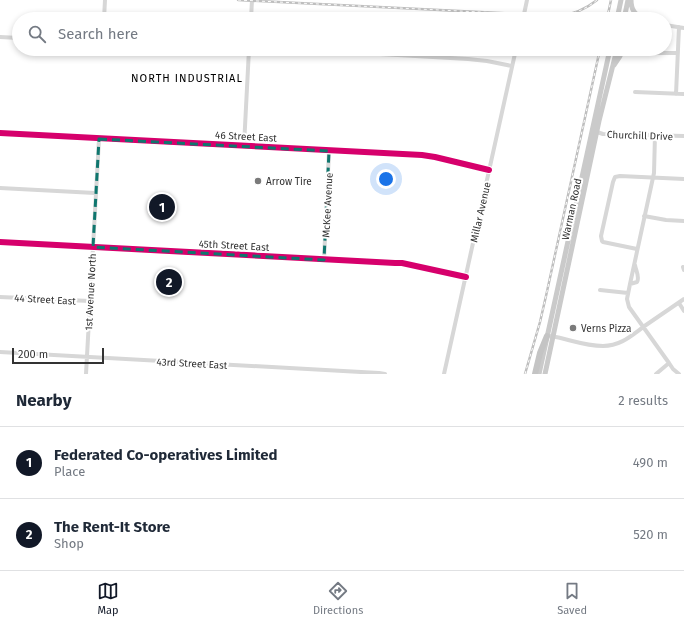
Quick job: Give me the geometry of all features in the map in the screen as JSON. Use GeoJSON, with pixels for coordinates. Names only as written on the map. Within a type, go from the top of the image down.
{"type":"FeatureCollection","features":[{"type":"Feature","properties":{"kind":"highway"},"geometry":{"type":"LineString","coordinates":[[535,374],[540,353],[550,336]]}},
{"type":"Feature","properties":{"kind":"main road"},"geometry":{"type":"LineString","coordinates":[[618,12],[621,0]]}},
{"type":"Feature","properties":{"kind":"main road"},"geometry":{"type":"LineString","coordinates":[[627,12],[630,0]]}},
{"type":"Feature","properties":{"kind":"main road"},"geometry":{"type":"LineString","coordinates":[[630,0],[634,12]]}},
{"type":"Feature","properties":{"kind":"main road","name":"Warman Road"},"geometry":{"type":"LineString","coordinates":[[545,374],[550,336],[608,56]]}},
{"type":"Feature","properties":{"kind":"main road","name":"Warman Road"},"geometry":{"type":"LineString","coordinates":[[539,374],[550,336],[615,56]]}},
{"type":"Feature","properties":{"kind":"main road"},"geometry":{"type":"LineString","coordinates":[[612,67],[620,56]]}},
{"type":"Feature","properties":{"kind":"main road"},"geometry":{"type":"LineString","coordinates":[[597,132],[596,126],[600,108],[600,92]]}},
{"type":"Feature","properties":{"kind":"street"},"geometry":{"type":"LineString","coordinates":[[104,12],[105,0]]}},
{"type":"Feature","properties":{"kind":"street"},"geometry":{"type":"LineString","coordinates":[[251,12],[252,0]]}},
{"type":"Feature","properties":{"kind":"street"},"geometry":{"type":"LineString","coordinates":[[524,12],[527,0]]}},
{"type":"Feature","properties":{"kind":"street"},"geometry":{"type":"LineString","coordinates":[[672,26],[684,28]]}},
{"type":"Feature","properties":{"kind":"street"},"geometry":{"type":"LineString","coordinates":[[676,94],[679,27]]}},
{"type":"Feature","properties":{"kind":"street"},"geometry":{"type":"LineString","coordinates":[[0,37],[12,38]]}},
{"type":"Feature","properties":{"kind":"street"},"geometry":{"type":"LineString","coordinates":[[672,53],[677,53]]}},
{"type":"Feature","properties":{"kind":"street"},"geometry":{"type":"LineString","coordinates":[[244,146],[249,56]]}},
{"type":"Feature","properties":{"kind":"street"},"geometry":{"type":"LineString","coordinates":[[408,56],[487,60],[512,66]]}},
{"type":"Feature","properties":{"kind":"street","name":"Millar Avenue"},"geometry":{"type":"LineString","coordinates":[[444,374],[514,56]]}},
{"type":"Feature","properties":{"kind":"street"},"geometry":{"type":"LineString","coordinates":[[635,92],[684,94]]}},
{"type":"Feature","properties":{"kind":"street","name":"Churchill Drive"},"geometry":{"type":"LineString","coordinates":[[597,132],[603,134],[684,136]]}},
{"type":"Feature","properties":{"kind":"street","name":"46 Street East"},"geometry":{"type":"LineString","coordinates":[[0,133],[429,156],[490,170]]}},
{"type":"Feature","properties":{"kind":"street"},"geometry":{"type":"LineString","coordinates":[[655,135],[654,173],[634,263],[628,293],[628,302],[629,307],[668,363],[679,374]]}},
{"type":"Feature","properties":{"kind":"street","name":"1st Avenue North"},"geometry":{"type":"LineString","coordinates":[[86,374],[99,139]]}},
{"type":"Feature","properties":{"kind":"street","name":"McKee Avenue"},"geometry":{"type":"LineString","coordinates":[[324,260],[329,151]]}},
{"type":"Feature","properties":{"kind":"street"},"geometry":{"type":"LineString","coordinates":[[637,249],[602,241],[601,236],[615,177],[684,179]]}},
{"type":"Feature","properties":{"kind":"street"},"geometry":{"type":"LineString","coordinates":[[0,188],[96,193]]}},
{"type":"Feature","properties":{"kind":"street"},"geometry":{"type":"LineString","coordinates":[[644,216],[666,220],[684,221]]}},
{"type":"Feature","properties":{"kind":"street","name":"45th Street East"},"geometry":{"type":"LineString","coordinates":[[0,242],[402,263],[466,277]]}},
{"type":"Feature","properties":{"kind":"street"},"geometry":{"type":"LineString","coordinates":[[630,284],[637,282],[638,280],[634,263]]}},
{"type":"Feature","properties":{"kind":"street"},"geometry":{"type":"LineString","coordinates":[[600,290],[628,293]]}},
{"type":"Feature","properties":{"kind":"street","name":"44 Street East"},"geometry":{"type":"LineString","coordinates":[[0,296],[90,301]]}},
{"type":"Feature","properties":{"kind":"street"},"geometry":{"type":"LineString","coordinates":[[550,336],[598,346],[615,345],[629,338],[684,299]]}},
{"type":"Feature","properties":{"kind":"street"},"geometry":{"type":"LineString","coordinates":[[679,303],[684,311]]}},
{"type":"Feature","properties":{"kind":"street","name":"43rd Street East"},"geometry":{"type":"LineString","coordinates":[[0,352],[385,374]]}},
{"type":"Feature","properties":{"kind":"street"},"geometry":{"type":"LineString","coordinates":[[656,374],[668,363]]}},
{"type":"Feature","properties":{"kind":"highlighted area"},"geometry":{"type":"Polygon","coordinates":[[[99,139],[329,151],[324,260],[93,247],[99,139]]]}},
{"type":"Feature","properties":{"kind":"railway"},"geometry":{"type":"LineString","coordinates":[[238,0],[480,12]]}},
{"type":"Feature","properties":{"kind":"railway"},"geometry":{"type":"LineString","coordinates":[[577,12],[597,0]]}},
{"type":"Feature","properties":{"kind":"railway"},"geometry":{"type":"LineString","coordinates":[[608,12],[611,0]]}},
{"type":"Feature","properties":{"kind":"railway"},"geometry":{"type":"LineString","coordinates":[[525,374],[540,322],[598,56]]}},
{"type":"Feature","properties":{"kind":"cycle path"},"geometry":{"type":"LineString","coordinates":[[0,133],[422,155],[489,170]]}},
{"type":"Feature","properties":{"kind":"cycle path"},"geometry":{"type":"LineString","coordinates":[[0,242],[402,263],[466,277]]}},
{"type":"Feature","properties":{"kind":"place","name":"Arrow Tire"},"geometry":{"type":"Point","coordinates":[258,181]}},
{"type":"Feature","properties":{"kind":"place","name":"Federated Co-operatives Limited"},"geometry":{"type":"Point","coordinates":[162,207]}},
{"type":"Feature","properties":{"kind":"place","name":"The Rent-It Store"},"geometry":{"type":"Point","coordinates":[169,282]}},
{"type":"Feature","properties":{"kind":"place","name":"Verns Pizza"},"geometry":{"type":"Point","coordinates":[573,328]}},
{"type":"Feature","properties":{"kind":"district","name":"NORTH INDUSTRIAL"},"geometry":{"type":"Point","coordinates":[187,78]}}]}
